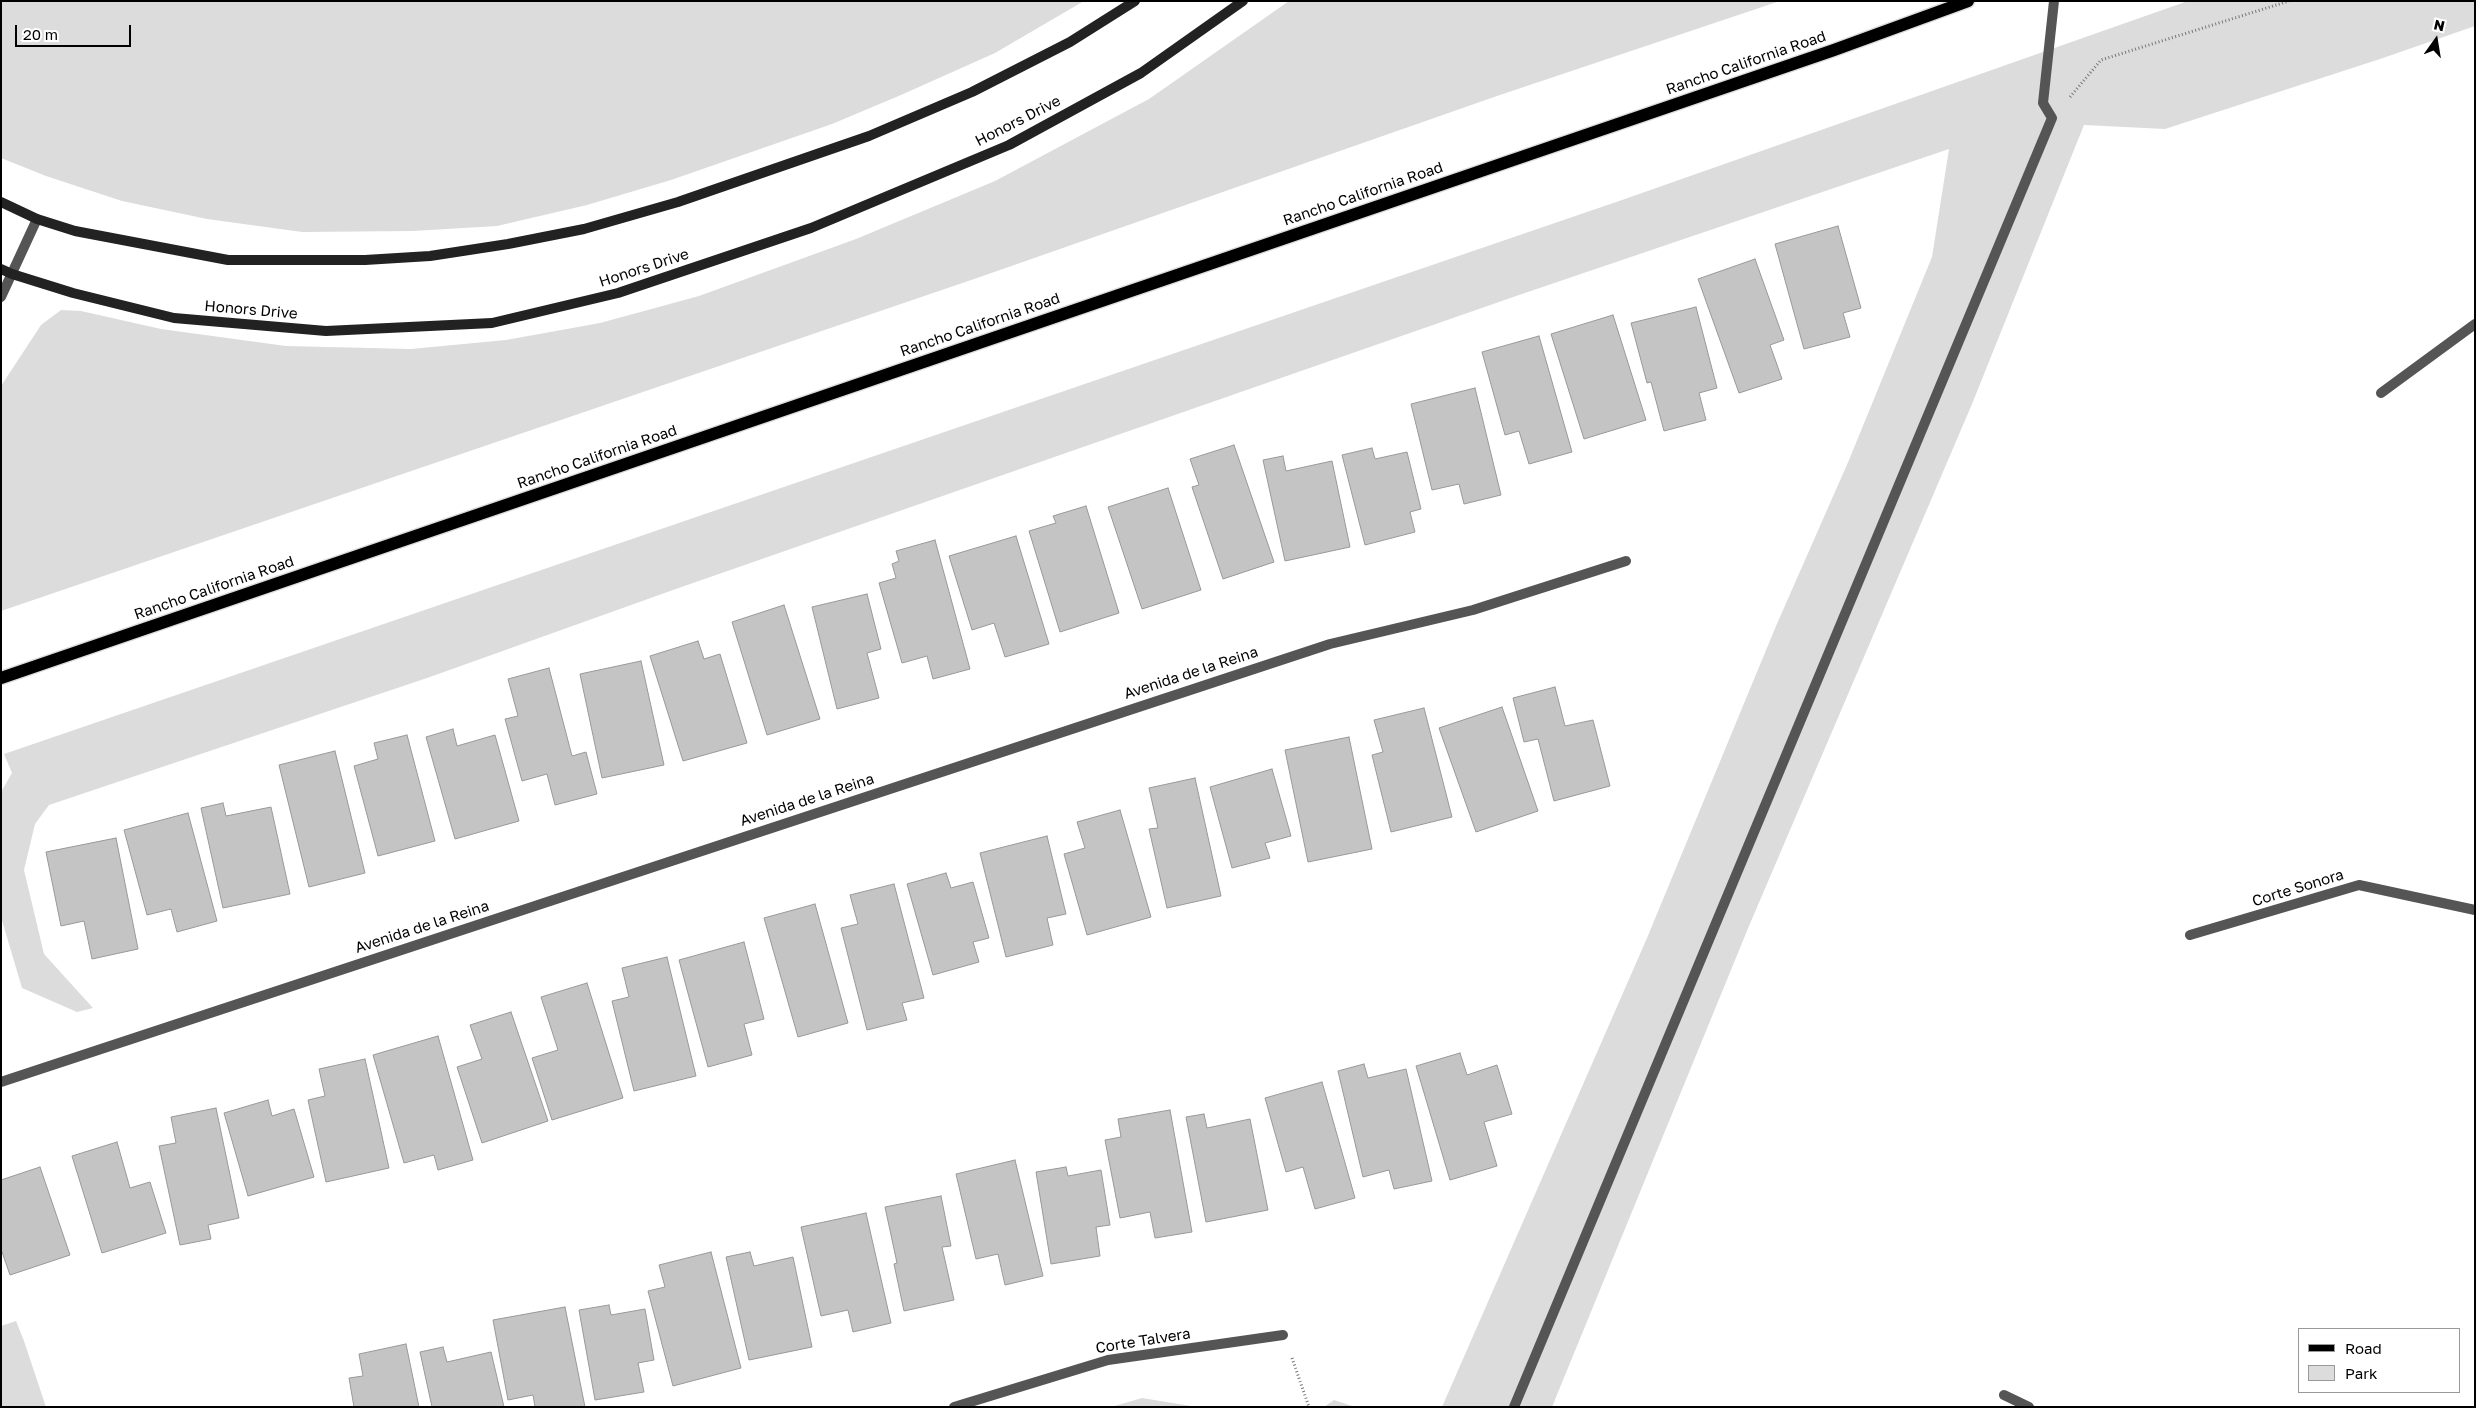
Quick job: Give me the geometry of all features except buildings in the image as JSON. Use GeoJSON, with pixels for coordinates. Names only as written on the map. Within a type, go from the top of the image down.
{"type":"FeatureCollection","features":[{"type":"Feature","properties":{"kind":"main road","name":"Rancho California Road"},"geometry":{"type":"LineString","coordinates":[[1,678],[1806,60],[1947,3],[1968,1]]}},
{"type":"Feature","properties":{"kind":"street"},"geometry":{"type":"LineString","coordinates":[[1,202],[36,219],[75,231],[228,260],[300,262],[430,256],[584,229],[678,202],[869,136],[972,92],[1070,42],[1135,1]]}},
{"type":"Feature","properties":{"kind":"street","name":"Honors Drive"},"geometry":{"type":"LineString","coordinates":[[1,269],[73,293],[174,318],[326,331],[492,323],[618,293],[811,228],[1009,145],[1141,73],[1243,1]]}},
{"type":"Feature","properties":{"kind":"street"},"geometry":{"type":"LineString","coordinates":[[1514,1407],[2052,118],[2043,103],[2054,1]]}},
{"type":"Feature","properties":{"kind":"street"},"geometry":{"type":"LineString","coordinates":[[1,297],[36,219]]}},
{"type":"Feature","properties":{"kind":"street"},"geometry":{"type":"LineString","coordinates":[[2381,393],[2475,324]]}},
{"type":"Feature","properties":{"kind":"street","name":"Avenida de la Reina"},"geometry":{"type":"LineString","coordinates":[[1,1082],[1330,644],[1473,610],[1626,561]]}},
{"type":"Feature","properties":{"kind":"street","name":"Corte Sonora"},"geometry":{"type":"LineString","coordinates":[[2190,936],[2359,885],[2475,910]]}},
{"type":"Feature","properties":{"kind":"street","name":"Corte Talvera"},"geometry":{"type":"LineString","coordinates":[[954,1407],[1108,1360],[1283,1336]]}},
{"type":"Feature","properties":{"kind":"street"},"geometry":{"type":"LineString","coordinates":[[2004,1395],[2029,1407]]}},
{"type":"Feature","properties":{"kind":"path"},"geometry":{"type":"LineString","coordinates":[[2052,118],[2101,60],[2289,1]]}},
{"type":"Feature","properties":{"kind":"path"},"geometry":{"type":"LineString","coordinates":[[1283,1336],[1309,1407]]}},
{"type":"Feature","properties":{"kind":"green space"},"geometry":{"type":"Polygon","coordinates":[[[1,1],[1084,1],[995,53],[832,124],[671,180],[587,205],[497,226],[413,231],[302,232],[207,219],[122,201],[46,176],[1,158],[1,1]]]}},
{"type":"Feature","properties":{"kind":"green space"},"geometry":{"type":"Polygon","coordinates":[[[1289,1],[1780,1],[1497,96],[980,277],[1,611],[1,386],[41,325],[61,310],[81,311],[161,329],[286,346],[411,349],[506,340],[600,323],[699,296],[856,239],[995,181],[1149,99],[1289,1]]]}},
{"type":"Feature","properties":{"kind":"green space"},"geometry":{"type":"Polygon","coordinates":[[[2188,1],[2475,1],[2475,26],[2165,129],[2084,125],[1972,404],[1749,926],[1552,1407],[1442,1407],[1647,938],[1776,626],[1849,460],[1932,257],[1949,149],[1519,295],[673,590],[430,677],[49,805],[35,824],[24,870],[44,954],[93,1008],[77,1012],[22,988],[1,917],[1,792],[12,773],[4,754],[1622,200],[2188,1]]]}},
{"type":"Feature","properties":{"kind":"green space"},"geometry":{"type":"Polygon","coordinates":[[[16,1321],[46,1407],[1,1407],[1,1326],[16,1321]]]}},
{"type":"Feature","properties":{"kind":"green space"},"geometry":{"type":"Polygon","coordinates":[[[1142,1398],[1197,1407],[1111,1407],[1142,1398]]]}},
{"type":"Feature","properties":{"kind":"green space"},"geometry":{"type":"Polygon","coordinates":[[[1334,1400],[1355,1407],[1324,1407],[1334,1400]]]}}]}
